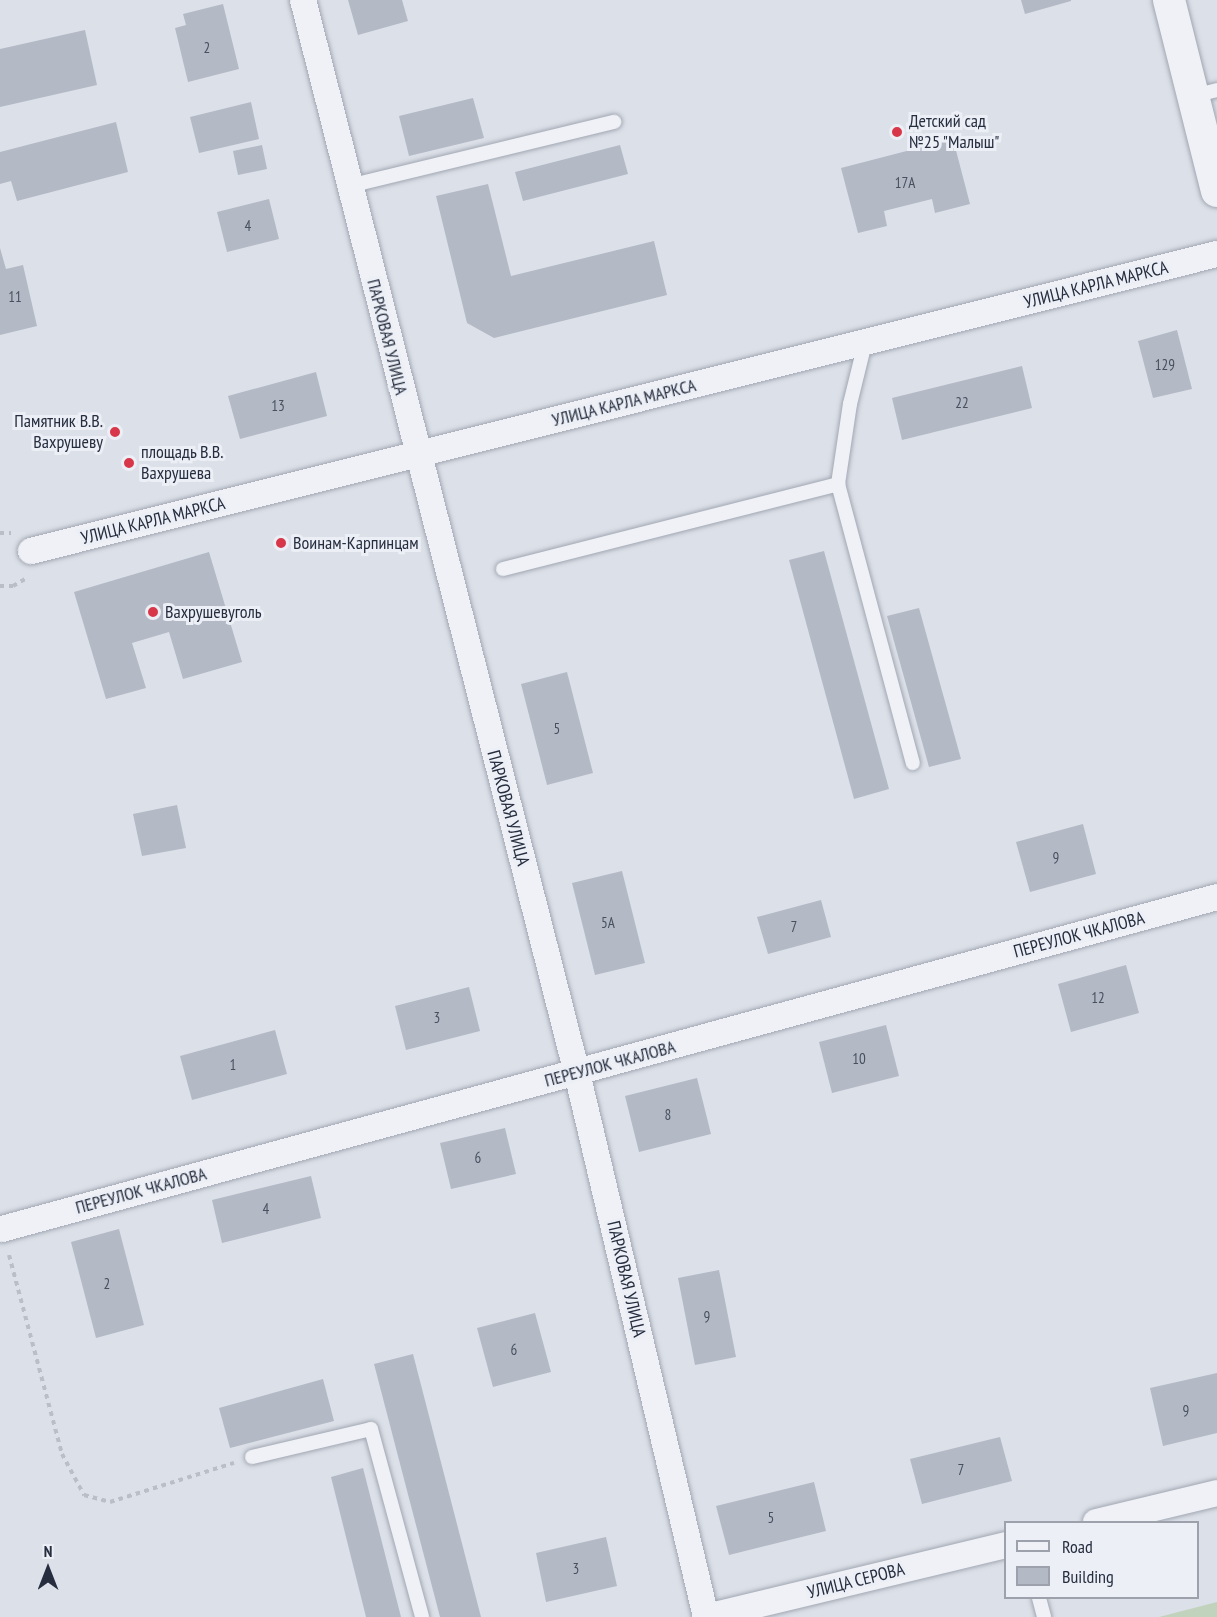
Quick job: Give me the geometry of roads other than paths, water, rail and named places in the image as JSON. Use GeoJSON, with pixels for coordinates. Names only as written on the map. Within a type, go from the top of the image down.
{"type":"FeatureCollection","features":[{"type":"Feature","properties":{"kind":"street","name":"ПАРКОВАЯ УЛИЦА"},"geometry":{"type":"LineString","coordinates":[[303,0],[417,455],[577,1073],[706,1617]]}},
{"type":"Feature","properties":{"kind":"street"},"geometry":{"type":"LineString","coordinates":[[1169,0],[1205,93],[1217,191]]}},
{"type":"Feature","properties":{"kind":"street","name":"УЛИЦА КАРЛА МАРКСА"},"geometry":{"type":"LineString","coordinates":[[31,551],[1217,255]]}},
{"type":"Feature","properties":{"kind":"street","name":"ПЕРЕУЛОК ЧКАЛОВА"},"geometry":{"type":"LineString","coordinates":[[2,1229],[1217,897]]}},
{"type":"Feature","properties":{"kind":"street"},"geometry":{"type":"LineString","coordinates":[[1100,1521],[1217,1493]]}},
{"type":"Feature","properties":{"kind":"street","name":"УЛИЦА СЕРОВА"},"geometry":{"type":"LineString","coordinates":[[706,1617],[1004,1545]]}},
{"type":"Feature","properties":{"kind":"lane"},"geometry":{"type":"LineString","coordinates":[[349,186],[614,122]]}},
{"type":"Feature","properties":{"kind":"lane"},"geometry":{"type":"LineString","coordinates":[[866,343],[850,404],[838,484],[913,763]]}},
{"type":"Feature","properties":{"kind":"lane"},"geometry":{"type":"LineString","coordinates":[[503,569],[838,484]]}},
{"type":"Feature","properties":{"kind":"lane"},"geometry":{"type":"LineString","coordinates":[[252,1457],[371,1429],[422,1617]]}},
{"type":"Feature","properties":{"kind":"lane"},"geometry":{"type":"LineString","coordinates":[[1038,1599],[1044,1617]]}},
{"type":"Feature","properties":{"kind":"place","name":"Детский сад №25 \"Малыш\""},"geometry":{"type":"Point","coordinates":[897,132]}},
{"type":"Feature","properties":{"kind":"place","name":"Памятник В.В. Вахрушеву"},"geometry":{"type":"Point","coordinates":[115,432]}},
{"type":"Feature","properties":{"kind":"place","name":"площадь В.В. Вахрушева"},"geometry":{"type":"Point","coordinates":[129,463]}},
{"type":"Feature","properties":{"kind":"place","name":"Воинам-Карпинцам"},"geometry":{"type":"Point","coordinates":[281,543]}},
{"type":"Feature","properties":{"kind":"place","name":"Вахрушевуголь"},"geometry":{"type":"Point","coordinates":[153,612]}}]}
